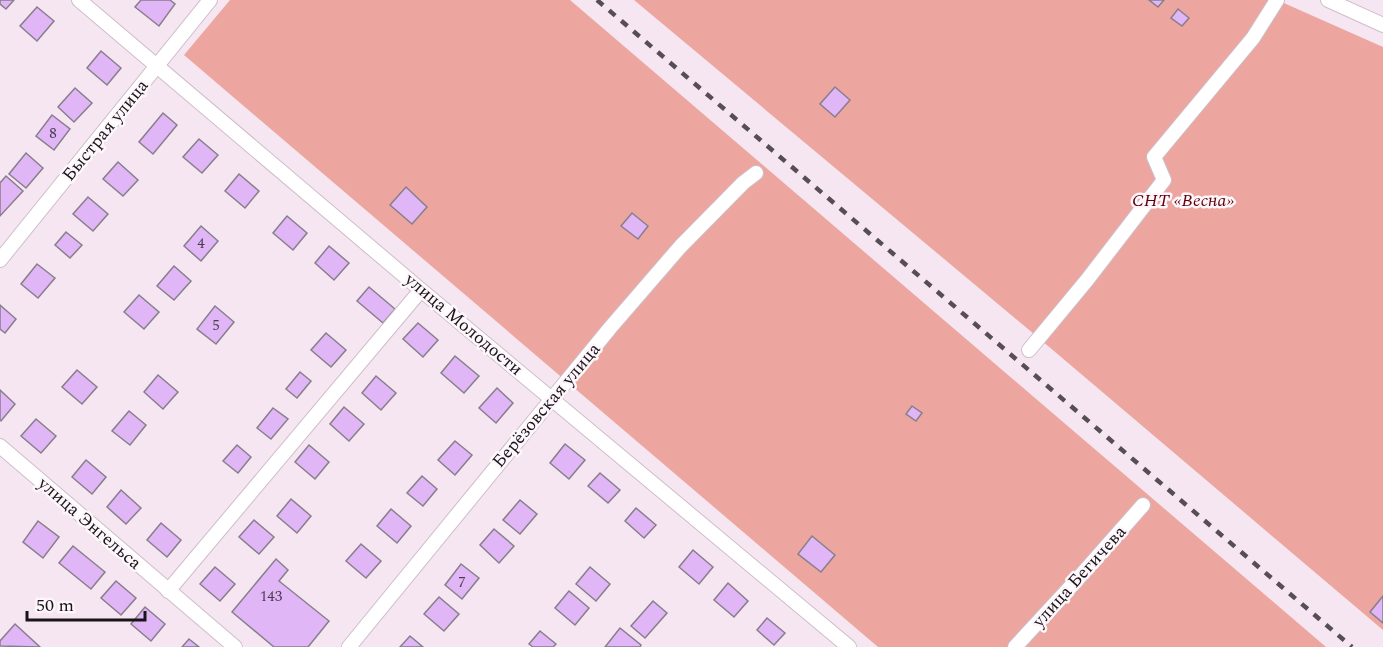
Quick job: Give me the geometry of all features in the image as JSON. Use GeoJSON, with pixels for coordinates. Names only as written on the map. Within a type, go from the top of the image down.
{"type":"FeatureCollection","features":[{"type":"Feature","properties":{"kind":"street","name":"улица Молодости"},"geometry":{"type":"LineString","coordinates":[[80,0],[421,290],[849,647]]}},
{"type":"Feature","properties":{"kind":"street","name":"Быстрая улица"},"geometry":{"type":"LineString","coordinates":[[0,260],[210,0]]}},
{"type":"Feature","properties":{"kind":"street"},"geometry":{"type":"LineString","coordinates":[[1029,350],[1164,180],[1154,156],[1253,38],[1277,0]]}},
{"type":"Feature","properties":{"kind":"street"},"geometry":{"type":"LineString","coordinates":[[1328,0],[1383,25]]}},
{"type":"Feature","properties":{"kind":"street","name":"Берёзовская улица"},"geometry":{"type":"LineString","coordinates":[[348,647],[552,398],[680,248],[743,183],[756,174]]}},
{"type":"Feature","properties":{"kind":"street"},"geometry":{"type":"LineString","coordinates":[[168,591],[421,290]]}},
{"type":"Feature","properties":{"kind":"street","name":"улица Энгельса"},"geometry":{"type":"LineString","coordinates":[[0,446],[235,647]]}},
{"type":"Feature","properties":{"kind":"street","name":"улица Бегичева"},"geometry":{"type":"LineString","coordinates":[[1015,647],[1143,505]]}},
{"type":"Feature","properties":{"kind":"green space"},"geometry":{"type":"Polygon","coordinates":[[[230,0],[570,0],[1326,647],[878,647],[184,55],[230,0]]]}},
{"type":"Feature","properties":{"kind":"green space","name":"СНТ «Весна»"},"geometry":{"type":"Polygon","coordinates":[[[634,0],[1277,0],[1383,47],[1383,630],[1028,329],[634,0]]]}},
{"type":"Feature","properties":{"kind":"building"},"geometry":{"type":"Polygon","coordinates":[[[0,0],[14,0],[6,9],[0,4],[0,0]]]}},
{"type":"Feature","properties":{"kind":"building"},"geometry":{"type":"Polygon","coordinates":[[[141,0],[170,0],[175,4],[159,26],[135,7],[141,0]]]}},
{"type":"Feature","properties":{"kind":"building"},"geometry":{"type":"Polygon","coordinates":[[[1149,0],[1164,0],[1158,7],[1149,0]]]}},
{"type":"Feature","properties":{"kind":"building"},"geometry":{"type":"Polygon","coordinates":[[[37,7],[54,21],[37,41],[20,26],[37,7]]]}},
{"type":"Feature","properties":{"kind":"building"},"geometry":{"type":"Polygon","coordinates":[[[1178,9],[1189,18],[1182,26],[1171,18],[1178,9]]]}},
{"type":"Feature","properties":{"kind":"building"},"geometry":{"type":"Polygon","coordinates":[[[101,51],[121,68],[107,85],[87,68],[101,51]]]}},
{"type":"Feature","properties":{"kind":"building"},"geometry":{"type":"Polygon","coordinates":[[[835,87],[850,100],[835,117],[820,104],[835,87]]]}},
{"type":"Feature","properties":{"kind":"building"},"geometry":{"type":"Polygon","coordinates":[[[75,88],[92,103],[74,122],[58,107],[75,88]]]}},
{"type":"Feature","properties":{"kind":"building"},"geometry":{"type":"Polygon","coordinates":[[[163,113],[177,125],[153,154],[139,142],[163,113]]]}},
{"type":"Feature","properties":{"kind":"building"},"geometry":{"type":"Polygon","coordinates":[[[52,115],[70,129],[54,150],[36,136],[52,115]]]}},
{"type":"Feature","properties":{"kind":"building"},"geometry":{"type":"Polygon","coordinates":[[[199,139],[218,155],[202,173],[183,157],[199,139]]]}},
{"type":"Feature","properties":{"kind":"building"},"geometry":{"type":"Polygon","coordinates":[[[26,153],[43,168],[26,188],[9,174],[26,153]]]}},
{"type":"Feature","properties":{"kind":"building"},"geometry":{"type":"Polygon","coordinates":[[[118,162],[138,180],[123,196],[103,179],[118,162]]]}},
{"type":"Feature","properties":{"kind":"building"},"geometry":{"type":"Polygon","coordinates":[[[239,174],[259,191],[245,208],[225,191],[239,174]]]}},
{"type":"Feature","properties":{"kind":"building"},"geometry":{"type":"Polygon","coordinates":[[[6,176],[23,191],[0,216],[0,183],[6,176]]]}},
{"type":"Feature","properties":{"kind":"building"},"geometry":{"type":"Polygon","coordinates":[[[406,187],[427,207],[412,224],[390,205],[406,187]]]}},
{"type":"Feature","properties":{"kind":"building"},"geometry":{"type":"Polygon","coordinates":[[[88,197],[108,214],[93,231],[73,214],[88,197]]]}},
{"type":"Feature","properties":{"kind":"building"},"geometry":{"type":"Polygon","coordinates":[[[632,213],[648,226],[638,239],[621,226],[632,213]]]}},
{"type":"Feature","properties":{"kind":"building"},"geometry":{"type":"Polygon","coordinates":[[[287,216],[307,233],[293,250],[273,233],[287,216]]]}},
{"type":"Feature","properties":{"kind":"building"},"geometry":{"type":"Polygon","coordinates":[[[201,226],[218,241],[201,261],[184,246],[201,226]]]}},
{"type":"Feature","properties":{"kind":"building"},"geometry":{"type":"Polygon","coordinates":[[[66,232],[82,245],[70,258],[55,245],[66,232]]]}},
{"type":"Feature","properties":{"kind":"building"},"geometry":{"type":"Polygon","coordinates":[[[329,246],[349,263],[334,280],[315,263],[329,246]]]}},
{"type":"Feature","properties":{"kind":"building"},"geometry":{"type":"Polygon","coordinates":[[[37,264],[55,278],[38,298],[21,284],[37,264]]]}},
{"type":"Feature","properties":{"kind":"building"},"geometry":{"type":"Polygon","coordinates":[[[174,266],[191,281],[174,300],[157,286],[174,266]]]}},
{"type":"Feature","properties":{"kind":"building"},"geometry":{"type":"Polygon","coordinates":[[[369,287],[395,309],[383,323],[357,301],[369,287]]]}},
{"type":"Feature","properties":{"kind":"building"},"geometry":{"type":"Polygon","coordinates":[[[139,295],[159,312],[144,329],[124,312],[139,295]]]}},
{"type":"Feature","properties":{"kind":"building"},"geometry":{"type":"Polygon","coordinates":[[[0,305],[16,319],[5,333],[0,329],[0,305]]]}},
{"type":"Feature","properties":{"kind":"building"},"geometry":{"type":"Polygon","coordinates":[[[215,306],[234,322],[216,344],[197,329],[215,306]]]}},
{"type":"Feature","properties":{"kind":"building"},"geometry":{"type":"Polygon","coordinates":[[[418,323],[438,340],[423,357],[403,339],[418,323]]]}},
{"type":"Feature","properties":{"kind":"building"},"geometry":{"type":"Polygon","coordinates":[[[326,333],[346,350],[331,367],[311,350],[326,333]]]}},
{"type":"Feature","properties":{"kind":"building"},"geometry":{"type":"Polygon","coordinates":[[[455,356],[479,376],[464,393],[441,373],[455,356]]]}},
{"type":"Feature","properties":{"kind":"building"},"geometry":{"type":"Polygon","coordinates":[[[77,370],[97,387],[82,404],[62,387],[77,370]]]}},
{"type":"Feature","properties":{"kind":"building"},"geometry":{"type":"Polygon","coordinates":[[[300,372],[311,381],[297,398],[286,389],[300,372]]]}},
{"type":"Feature","properties":{"kind":"building"},"geometry":{"type":"Polygon","coordinates":[[[158,375],[178,392],[163,409],[144,392],[158,375]]]}},
{"type":"Feature","properties":{"kind":"building"},"geometry":{"type":"Polygon","coordinates":[[[376,376],[396,393],[381,410],[362,393],[376,376]]]}},
{"type":"Feature","properties":{"kind":"building"},"geometry":{"type":"Polygon","coordinates":[[[497,388],[513,403],[496,423],[479,408],[497,388]]]}},
{"type":"Feature","properties":{"kind":"building"},"geometry":{"type":"Polygon","coordinates":[[[0,390],[15,404],[1,421],[0,420],[0,390]]]}},
{"type":"Feature","properties":{"kind":"building"},"geometry":{"type":"Polygon","coordinates":[[[912,406],[922,413],[916,421],[906,414],[912,406]]]}},
{"type":"Feature","properties":{"kind":"building"},"geometry":{"type":"Polygon","coordinates":[[[344,407],[364,424],[349,441],[330,424],[344,407]]]}},
{"type":"Feature","properties":{"kind":"building"},"geometry":{"type":"Polygon","coordinates":[[[273,408],[288,419],[271,439],[257,428],[273,408]]]}},
{"type":"Feature","properties":{"kind":"building"},"geometry":{"type":"Polygon","coordinates":[[[129,411],[146,425],[130,445],[112,431],[129,411]]]}},
{"type":"Feature","properties":{"kind":"building"},"geometry":{"type":"Polygon","coordinates":[[[36,419],[56,436],[41,453],[21,436],[36,419]]]}},
{"type":"Feature","properties":{"kind":"building"},"geometry":{"type":"Polygon","coordinates":[[[455,441],[472,455],[455,475],[438,460],[455,441]]]}},
{"type":"Feature","properties":{"kind":"building"},"geometry":{"type":"Polygon","coordinates":[[[565,444],[585,460],[569,479],[550,463],[565,444]]]}},
{"type":"Feature","properties":{"kind":"building"},"geometry":{"type":"Polygon","coordinates":[[[237,445],[251,457],[238,473],[223,461],[237,445]]]}},
{"type":"Feature","properties":{"kind":"building"},"geometry":{"type":"Polygon","coordinates":[[[309,445],[329,462],[315,479],[295,462],[309,445]]]}},
{"type":"Feature","properties":{"kind":"building"},"geometry":{"type":"Polygon","coordinates":[[[86,460],[106,477],[92,494],[72,477],[86,460]]]}},
{"type":"Feature","properties":{"kind":"building"},"geometry":{"type":"Polygon","coordinates":[[[600,473],[620,490],[608,503],[588,486],[600,473]]]}},
{"type":"Feature","properties":{"kind":"building"},"geometry":{"type":"Polygon","coordinates":[[[422,476],[437,489],[423,506],[407,493],[422,476]]]}},
{"type":"Feature","properties":{"kind":"building"},"geometry":{"type":"Polygon","coordinates":[[[121,490],[141,508],[126,524],[107,507],[121,490]]]}},
{"type":"Feature","properties":{"kind":"building"},"geometry":{"type":"Polygon","coordinates":[[[291,499],[311,516],[297,533],[277,516],[291,499]]]}},
{"type":"Feature","properties":{"kind":"building"},"geometry":{"type":"Polygon","coordinates":[[[520,500],[537,514],[520,534],[503,520],[520,500]]]}},
{"type":"Feature","properties":{"kind":"building"},"geometry":{"type":"Polygon","coordinates":[[[636,508],[656,525],[644,538],[625,521],[636,508]]]}},
{"type":"Feature","properties":{"kind":"building"},"geometry":{"type":"Polygon","coordinates":[[[391,509],[411,526],[397,543],[377,526],[391,509]]]}},
{"type":"Feature","properties":{"kind":"building"},"geometry":{"type":"Polygon","coordinates":[[[254,520],[274,537],[259,554],[239,537],[254,520]]]}},
{"type":"Feature","properties":{"kind":"building"},"geometry":{"type":"Polygon","coordinates":[[[38,521],[59,537],[43,558],[23,542],[38,521]]]}},
{"type":"Feature","properties":{"kind":"building"},"geometry":{"type":"Polygon","coordinates":[[[161,523],[181,540],[167,557],[147,540],[161,523]]]}},
{"type":"Feature","properties":{"kind":"building"},"geometry":{"type":"Polygon","coordinates":[[[494,529],[514,546],[499,563],[480,545],[494,529]]]}},
{"type":"Feature","properties":{"kind":"building"},"geometry":{"type":"Polygon","coordinates":[[[812,536],[835,555],[821,572],[798,554],[812,536]]]}},
{"type":"Feature","properties":{"kind":"building"},"geometry":{"type":"Polygon","coordinates":[[[361,544],[381,561],[366,578],[346,561],[361,544]]]}},
{"type":"Feature","properties":{"kind":"building"},"geometry":{"type":"Polygon","coordinates":[[[73,546],[105,572],[91,589],[59,563],[73,546]]]}},
{"type":"Feature","properties":{"kind":"building"},"geometry":{"type":"Polygon","coordinates":[[[693,550],[713,567],[699,584],[679,567],[693,550]]]}},
{"type":"Feature","properties":{"kind":"building"},"geometry":{"type":"Polygon","coordinates":[[[276,559],[288,570],[279,581],[329,621],[308,647],[274,647],[232,612],[276,559]]]}},
{"type":"Feature","properties":{"kind":"building"},"geometry":{"type":"Polygon","coordinates":[[[461,564],[479,578],[462,599],[445,585],[461,564]]]}},
{"type":"Feature","properties":{"kind":"building"},"geometry":{"type":"Polygon","coordinates":[[[215,567],[235,584],[220,601],[200,584],[215,567]]]}},
{"type":"Feature","properties":{"kind":"building"},"geometry":{"type":"Polygon","coordinates":[[[590,567],[610,584],[596,601],[576,584],[590,567]]]}},
{"type":"Feature","properties":{"kind":"building"},"geometry":{"type":"Polygon","coordinates":[[[116,581],[136,598],[121,615],[101,598],[116,581]]]}},
{"type":"Feature","properties":{"kind":"building"},"geometry":{"type":"Polygon","coordinates":[[[728,583],[748,601],[734,617],[714,600],[728,583]]]}},
{"type":"Feature","properties":{"kind":"building"},"geometry":{"type":"Polygon","coordinates":[[[569,591],[589,608],[575,625],[555,608],[569,591]]]}},
{"type":"Feature","properties":{"kind":"building"},"geometry":{"type":"Polygon","coordinates":[[[1383,596],[1383,623],[1370,612],[1383,596]]]}},
{"type":"Feature","properties":{"kind":"building"},"geometry":{"type":"Polygon","coordinates":[[[439,597],[459,614],[444,631],[424,614],[439,597]]]}},
{"type":"Feature","properties":{"kind":"building"},"geometry":{"type":"Polygon","coordinates":[[[653,601],[667,613],[645,638],[631,626],[653,601]]]}},
{"type":"Feature","properties":{"kind":"building"},"geometry":{"type":"Polygon","coordinates":[[[145,607],[165,624],[151,641],[131,624],[145,607]]]}},
{"type":"Feature","properties":{"kind":"building"},"geometry":{"type":"Polygon","coordinates":[[[767,618],[785,633],[774,645],[757,630],[767,618]]]}},
{"type":"Feature","properties":{"kind":"building"},"geometry":{"type":"Polygon","coordinates":[[[15,624],[40,647],[0,646],[0,641],[15,624]]]}},
{"type":"Feature","properties":{"kind":"building"},"geometry":{"type":"Polygon","coordinates":[[[620,628],[641,645],[640,647],[605,647],[620,628]]]}},
{"type":"Feature","properties":{"kind":"building"},"geometry":{"type":"Polygon","coordinates":[[[540,631],[556,644],[553,647],[533,647],[529,644],[540,631]]]}},
{"type":"Feature","properties":{"kind":"building"},"geometry":{"type":"Polygon","coordinates":[[[410,636],[423,647],[400,647],[410,636]]]}},
{"type":"Feature","properties":{"kind":"building"},"geometry":{"type":"Polygon","coordinates":[[[189,639],[199,647],[182,647],[189,639]]]}},
{"type":"Feature","properties":{"kind":"railway"},"geometry":{"type":"LineString","coordinates":[[597,0],[1352,647]]}}]}
